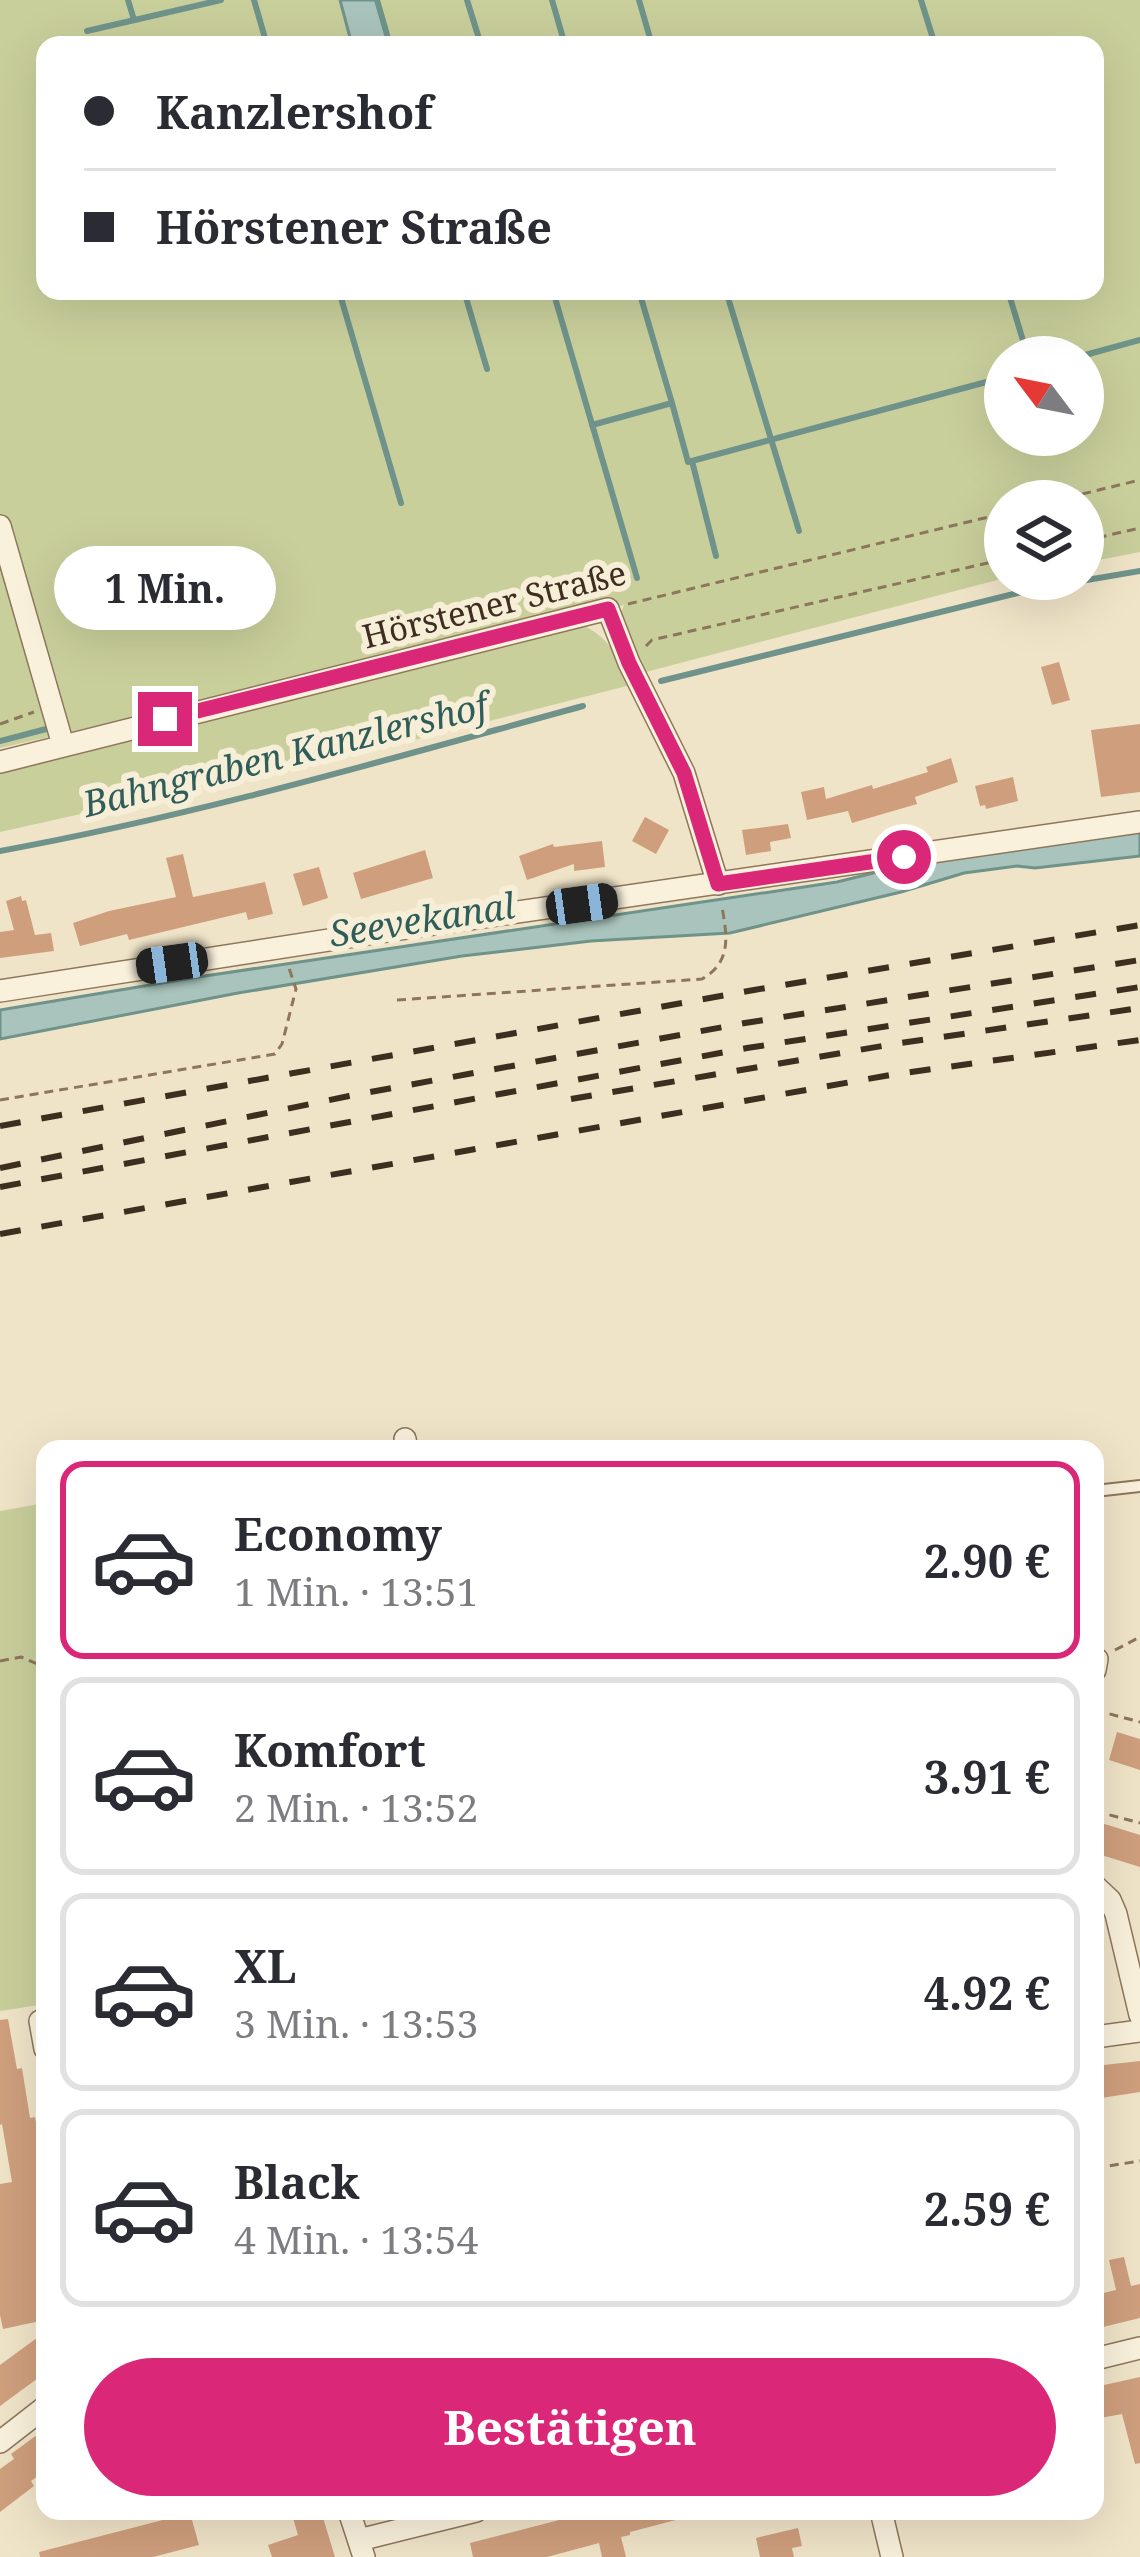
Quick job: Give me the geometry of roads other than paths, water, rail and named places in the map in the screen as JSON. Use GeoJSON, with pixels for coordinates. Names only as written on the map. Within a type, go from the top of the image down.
{"type":"FeatureCollection","features":[{"type":"Feature","properties":{"kind":"street"},"geometry":{"type":"LineString","coordinates":[[0,526],[63,745]]}},
{"type":"Feature","properties":{"kind":"street","name":"Hörstener Straße"},"geometry":{"type":"LineString","coordinates":[[0,762],[608,609],[629,663],[684,773],[719,890]]}},
{"type":"Feature","properties":{"kind":"street"},"geometry":{"type":"LineString","coordinates":[[0,991],[400,929],[719,890],[1140,822]]}},
{"type":"Feature","properties":{"kind":"street"},"geometry":{"type":"LineString","coordinates":[[1104,1894],[1116,1914],[1140,2015]]}},
{"type":"Feature","properties":{"kind":"street"},"geometry":{"type":"LineString","coordinates":[[1104,2036],[1140,2031]]}},
{"type":"Feature","properties":{"kind":"street"},"geometry":{"type":"LineString","coordinates":[[1104,2357],[1140,2348]]}},
{"type":"Feature","properties":{"kind":"street"},"geometry":{"type":"LineString","coordinates":[[0,2442],[36,2414]]}},
{"type":"Feature","properties":{"kind":"street"},"geometry":{"type":"LineString","coordinates":[[352,2520],[361,2549],[449,2520]]}},
{"type":"Feature","properties":{"kind":"street"},"geometry":{"type":"LineString","coordinates":[[883,2520],[892,2557]]}},
{"type":"Feature","properties":{"kind":"lane"},"geometry":{"type":"LineString","coordinates":[[1104,1485],[1112,1488]]}},
{"type":"Feature","properties":{"kind":"lane"},"geometry":{"type":"LineString","coordinates":[[1104,1489],[1140,1486]]}},
{"type":"Feature","properties":{"kind":"water"},"geometry":{"type":"Polygon","coordinates":[[[340,0],[377,0],[387,36],[350,36],[340,0]]]}},
{"type":"Feature","properties":{"kind":"water"},"geometry":{"type":"Polygon","coordinates":[[[1140,829],[1140,856],[964,873],[730,933],[591,941],[462,956],[0,1039],[0,1010],[837,882],[910,864],[1140,829]]]}},
{"type":"Feature","properties":{"kind":"waterway"},"geometry":{"type":"LineString","coordinates":[[128,0],[134,20]]}},
{"type":"Feature","properties":{"kind":"waterway"},"geometry":{"type":"LineString","coordinates":[[87,31],[221,0]]}},
{"type":"Feature","properties":{"kind":"waterway"},"geometry":{"type":"LineString","coordinates":[[254,0],[264,36]]}},
{"type":"Feature","properties":{"kind":"waterway"},"geometry":{"type":"LineString","coordinates":[[377,0],[387,36]]}},
{"type":"Feature","properties":{"kind":"waterway"},"geometry":{"type":"LineString","coordinates":[[467,0],[478,36]]}},
{"type":"Feature","properties":{"kind":"waterway"},"geometry":{"type":"LineString","coordinates":[[552,0],[562,36]]}},
{"type":"Feature","properties":{"kind":"waterway"},"geometry":{"type":"LineString","coordinates":[[639,0],[649,36]]}},
{"type":"Feature","properties":{"kind":"waterway"},"geometry":{"type":"LineString","coordinates":[[921,0],[932,36]]}},
{"type":"Feature","properties":{"kind":"waterway"},"geometry":{"type":"LineString","coordinates":[[342,300],[401,503]]}},
{"type":"Feature","properties":{"kind":"waterway"},"geometry":{"type":"LineString","coordinates":[[467,300],[487,369]]}},
{"type":"Feature","properties":{"kind":"waterway"},"geometry":{"type":"LineString","coordinates":[[556,300],[637,578]]}},
{"type":"Feature","properties":{"kind":"waterway"},"geometry":{"type":"LineString","coordinates":[[642,300],[672,403]]}},
{"type":"Feature","properties":{"kind":"waterway"},"geometry":{"type":"LineString","coordinates":[[729,300],[799,531]]}},
{"type":"Feature","properties":{"kind":"waterway"},"geometry":{"type":"LineString","coordinates":[[1011,300],[1022,336]]}},
{"type":"Feature","properties":{"kind":"waterway"},"geometry":{"type":"LineString","coordinates":[[1104,350],[1140,340]]}},
{"type":"Feature","properties":{"kind":"waterway"},"geometry":{"type":"LineString","coordinates":[[592,425],[672,403],[688,462],[984,383]]}},
{"type":"Feature","properties":{"kind":"waterway"},"geometry":{"type":"LineString","coordinates":[[692,461],[716,556]]}},
{"type":"Feature","properties":{"kind":"waterway","name":"Bahngraben Kanzlershof"},"geometry":{"type":"LineString","coordinates":[[661,681],[1034,589],[1140,571]]}},
{"type":"Feature","properties":{"kind":"waterway","name":"Bahngraben Kanzlershof"},"geometry":{"type":"LineString","coordinates":[[0,851],[220,803],[583,706]]}},
{"type":"Feature","properties":{"kind":"waterway"},"geometry":{"type":"LineString","coordinates":[[0,741],[50,728]]}},
{"type":"Feature","properties":{"kind":"railway"},"geometry":{"type":"LineString","coordinates":[[0,1126],[1140,925]]}},
{"type":"Feature","properties":{"kind":"railway"},"geometry":{"type":"LineString","coordinates":[[0,1168],[349,1096],[745,1023],[1140,960]]}},
{"type":"Feature","properties":{"kind":"railway"},"geometry":{"type":"LineString","coordinates":[[0,1187],[747,1048],[1140,987]]}},
{"type":"Feature","properties":{"kind":"railway"},"geometry":{"type":"LineString","coordinates":[[571,1099],[1140,1008]]}},
{"type":"Feature","properties":{"kind":"railway"},"geometry":{"type":"LineString","coordinates":[[0,1234],[890,1075],[1140,1040]]}},
{"type":"Feature","properties":{"kind":"water label","name":"Seevekanal"},"geometry":{"type":"Point","coordinates":[422,919]}}]}
